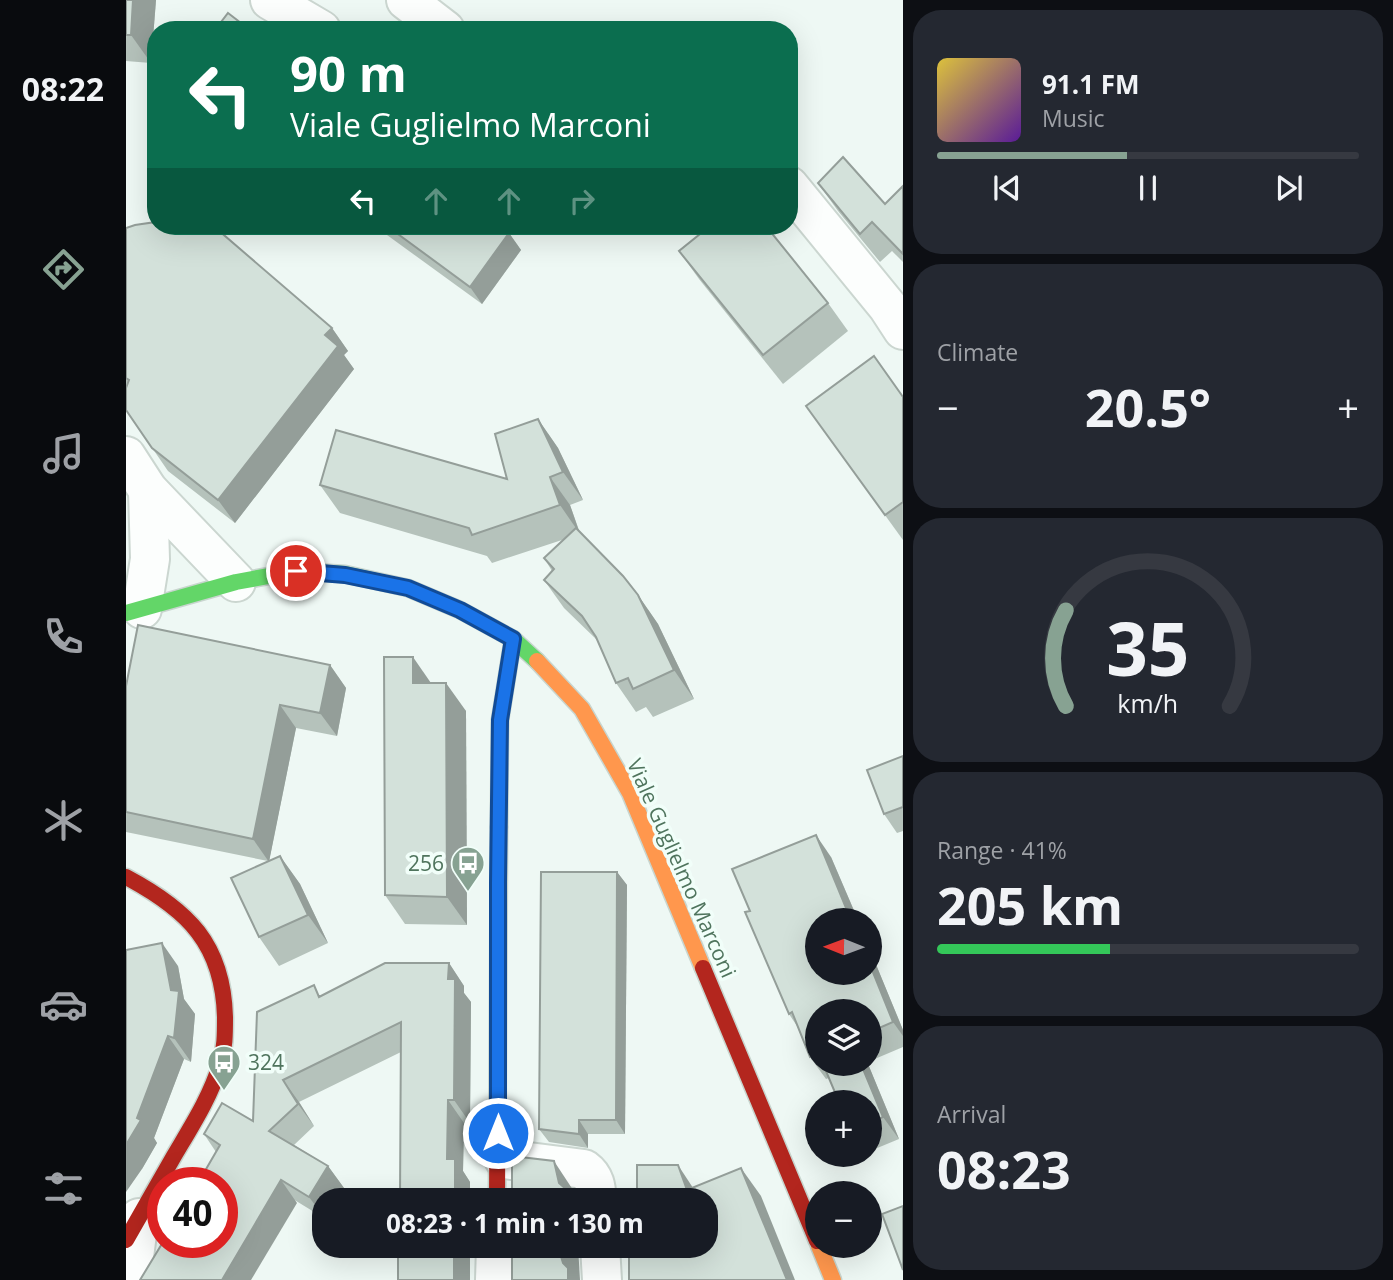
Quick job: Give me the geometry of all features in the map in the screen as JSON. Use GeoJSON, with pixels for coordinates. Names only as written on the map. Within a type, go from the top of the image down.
{"type":"FeatureCollection","features":[{"type":"Feature","properties":{"kind":"street"},"geometry":{"type":"LineString","coordinates":[[270,0],[306,21]]}},
{"type":"Feature","properties":{"kind":"street"},"geometry":{"type":"LineString","coordinates":[[406,0],[433,21]]}},
{"type":"Feature","properties":{"kind":"street"},"geometry":{"type":"LineString","coordinates":[[798,197],[888,307],[903,330]]}},
{"type":"Feature","properties":{"kind":"street"},"geometry":{"type":"LineString","coordinates":[[126,456],[148,489],[236,582]]}},
{"type":"Feature","properties":{"kind":"street"},"geometry":{"type":"LineString","coordinates":[[134,611],[150,559],[148,489]]}},
{"type":"Feature","properties":{"kind":"street","name":"Viale Guglielmo Marconi"},"geometry":{"type":"LineString","coordinates":[[134,611],[236,582],[296,571],[345,575],[408,588],[460,610],[513,639],[549,671],[582,709],[630,793],[805,1212]]}},
{"type":"Feature","properties":{"kind":"street"},"geometry":{"type":"LineString","coordinates":[[497,1188],[500,720],[513,639]]}},
{"type":"Feature","properties":{"kind":"street"},"geometry":{"type":"LineString","coordinates":[[126,877],[174,905],[198,930],[218,965],[226,1003],[224,1051],[210,1094],[133,1229],[131,1280]]}},
{"type":"Feature","properties":{"kind":"street"},"geometry":{"type":"LineString","coordinates":[[498,1158],[584,1169],[595,1181],[596,1188]]}},
{"type":"Feature","properties":{"kind":"street"},"geometry":{"type":"LineString","coordinates":[[495,1280],[496,1258]]}},
{"type":"Feature","properties":{"kind":"street"},"geometry":{"type":"LineString","coordinates":[[600,1258],[601,1280]]}},
{"type":"Feature","properties":{"kind":"street"},"geometry":{"type":"LineString","coordinates":[[824,1258],[833,1280]]}},
{"type":"Feature","properties":{"kind":"building"},"geometry":{"type":"Polygon","coordinates":[[[126,0],[133,0],[131,35],[126,35],[126,0]]]}},
{"type":"Feature","properties":{"kind":"building"},"geometry":{"type":"Polygon","coordinates":[[[228,13],[238,21],[222,21],[228,13]]]}},
{"type":"Feature","properties":{"kind":"building"},"geometry":{"type":"Polygon","coordinates":[[[843,157],[885,204],[903,186],[903,254],[872,222],[860,234],[818,183],[843,157]]]}},
{"type":"Feature","properties":{"kind":"building"},"geometry":{"type":"Polygon","coordinates":[[[147,223],[147,235],[224,235],[332,328],[325,335],[338,346],[218,500],[152,448],[126,410],[126,388],[129,380],[126,378],[126,228],[147,223]]]}},
{"type":"Feature","properties":{"kind":"building"},"geometry":{"type":"Polygon","coordinates":[[[399,235],[508,235],[470,287],[399,235]]]}},
{"type":"Feature","properties":{"kind":"building"},"geometry":{"type":"Polygon","coordinates":[[[699,235],[773,235],[828,303],[763,355],[679,251],[699,235]]]}},
{"type":"Feature","properties":{"kind":"building"},"geometry":{"type":"Polygon","coordinates":[[[874,356],[903,397],[903,502],[885,515],[806,406],[874,356]]]}},
{"type":"Feature","properties":{"kind":"building"},"geometry":{"type":"Polygon","coordinates":[[[538,419],[563,472],[550,477],[560,505],[472,535],[469,528],[320,485],[336,430],[507,479],[495,434],[538,419]]]}},
{"type":"Feature","properties":{"kind":"building"},"geometry":{"type":"Polygon","coordinates":[[[576,528],[638,595],[674,670],[633,689],[628,678],[616,683],[596,637],[582,616],[544,580],[554,569],[544,558],[576,528]]]}},
{"type":"Feature","properties":{"kind":"building"},"geometry":{"type":"Polygon","coordinates":[[[138,625],[330,665],[320,713],[280,705],[253,839],[126,812],[126,686],[138,625]]]}},
{"type":"Feature","properties":{"kind":"building"},"geometry":{"type":"Polygon","coordinates":[[[384,657],[413,657],[413,683],[446,683],[447,897],[385,895],[384,657]]]}},
{"type":"Feature","properties":{"kind":"building"},"geometry":{"type":"Polygon","coordinates":[[[903,756],[903,807],[884,814],[867,770],[903,756]]]}},
{"type":"Feature","properties":{"kind":"building"},"geometry":{"type":"Polygon","coordinates":[[[816,835],[846,908],[805,908],[805,985],[878,985],[893,1022],[882,1027],[882,999],[805,999],[805,1044],[745,912],[750,911],[732,869],[816,835]]]}},
{"type":"Feature","properties":{"kind":"building"},"geometry":{"type":"Polygon","coordinates":[[[280,856],[308,915],[259,937],[231,878],[280,856]]]}},
{"type":"Feature","properties":{"kind":"building"},"geometry":{"type":"Polygon","coordinates":[[[541,872],[617,872],[616,1120],[579,1120],[579,1134],[539,1129],[541,872]]]}},
{"type":"Feature","properties":{"kind":"building"},"geometry":{"type":"Polygon","coordinates":[[[162,943],[171,990],[179,991],[174,1038],[168,1036],[137,1118],[141,1120],[126,1145],[126,950],[162,943]]]}},
{"type":"Feature","properties":{"kind":"building"},"geometry":{"type":"Polygon","coordinates":[[[385,963],[449,963],[448,979],[455,979],[454,1100],[448,1100],[447,1159],[455,1159],[455,1188],[400,1188],[401,1022],[283,1080],[298,1104],[269,1131],[328,1166],[312,1188],[309,1197],[281,1180],[238,1253],[238,1167],[207,1167],[220,1145],[204,1134],[222,1103],[253,1121],[257,1012],[314,985],[319,997],[385,963]]]}},
{"type":"Feature","properties":{"kind":"building"},"geometry":{"type":"Polygon","coordinates":[[[828,1076],[866,1076],[872,1090],[834,1090],[828,1076]]]}},
{"type":"Feature","properties":{"kind":"building"},"geometry":{"type":"Polygon","coordinates":[[[512,1156],[554,1161],[559,1183],[565,1188],[512,1188],[512,1156]]]}},
{"type":"Feature","properties":{"kind":"building"},"geometry":{"type":"Polygon","coordinates":[[[637,1165],[678,1165],[686,1188],[637,1188],[637,1165]]]}},
{"type":"Feature","properties":{"kind":"building"},"geometry":{"type":"Polygon","coordinates":[[[741,1168],[787,1280],[629,1280],[629,1258],[718,1258],[718,1188],[692,1188],[741,1168]]]}},
{"type":"Feature","properties":{"kind":"building"},"geometry":{"type":"Polygon","coordinates":[[[903,1206],[903,1270],[882,1214],[903,1206]]]}},
{"type":"Feature","properties":{"kind":"building"},"geometry":{"type":"Polygon","coordinates":[[[153,1258],[235,1258],[222,1280],[140,1280],[153,1258]]]}},
{"type":"Feature","properties":{"kind":"building"},"geometry":{"type":"Polygon","coordinates":[[[398,1258],[454,1258],[454,1280],[398,1280],[398,1258]]]}},
{"type":"Feature","properties":{"kind":"building"},"geometry":{"type":"Polygon","coordinates":[[[512,1258],[562,1258],[568,1268],[568,1280],[512,1280],[512,1258]]]}},
{"type":"Feature","properties":{"kind":"traffic: fast"},"geometry":{"type":"LineString","coordinates":[[126,613],[236,582],[296,571],[345,574],[408,588],[460,610],[513,639],[537,661]]}},
{"type":"Feature","properties":{"kind":"traffic: fast"},"geometry":{"type":"LineString","coordinates":[[499,827],[500,720],[513,639]]}},
{"type":"Feature","properties":{"kind":"traffic: slow"},"geometry":{"type":"LineString","coordinates":[[537,661],[582,709],[630,793],[703,968]]}},
{"type":"Feature","properties":{"kind":"traffic: slow"},"geometry":{"type":"LineString","coordinates":[[824,1258],[833,1280]]}},
{"type":"Feature","properties":{"kind":"traffic: jam"},"geometry":{"type":"LineString","coordinates":[[497,1188],[499,827]]}},
{"type":"Feature","properties":{"kind":"traffic: jam"},"geometry":{"type":"LineString","coordinates":[[126,877],[167,903],[198,932],[217,969],[223,991],[225,1017],[223,1053],[211,1089],[126,1240]]}},
{"type":"Feature","properties":{"kind":"traffic: jam"},"geometry":{"type":"LineString","coordinates":[[703,968],[805,1212]]}},
{"type":"Feature","properties":{"kind":"place","name":"256"},"geometry":{"type":"Point","coordinates":[468,893]}},
{"type":"Feature","properties":{"kind":"place","name":"324"},"geometry":{"type":"Point","coordinates":[224,1092]}},
{"type":"Feature","properties":{"kind":"route"},"geometry":{"type":"LineString","coordinates":[[296,571],[345,575],[408,588],[460,610],[513,639],[500,720],[498,1133]]}}]}
